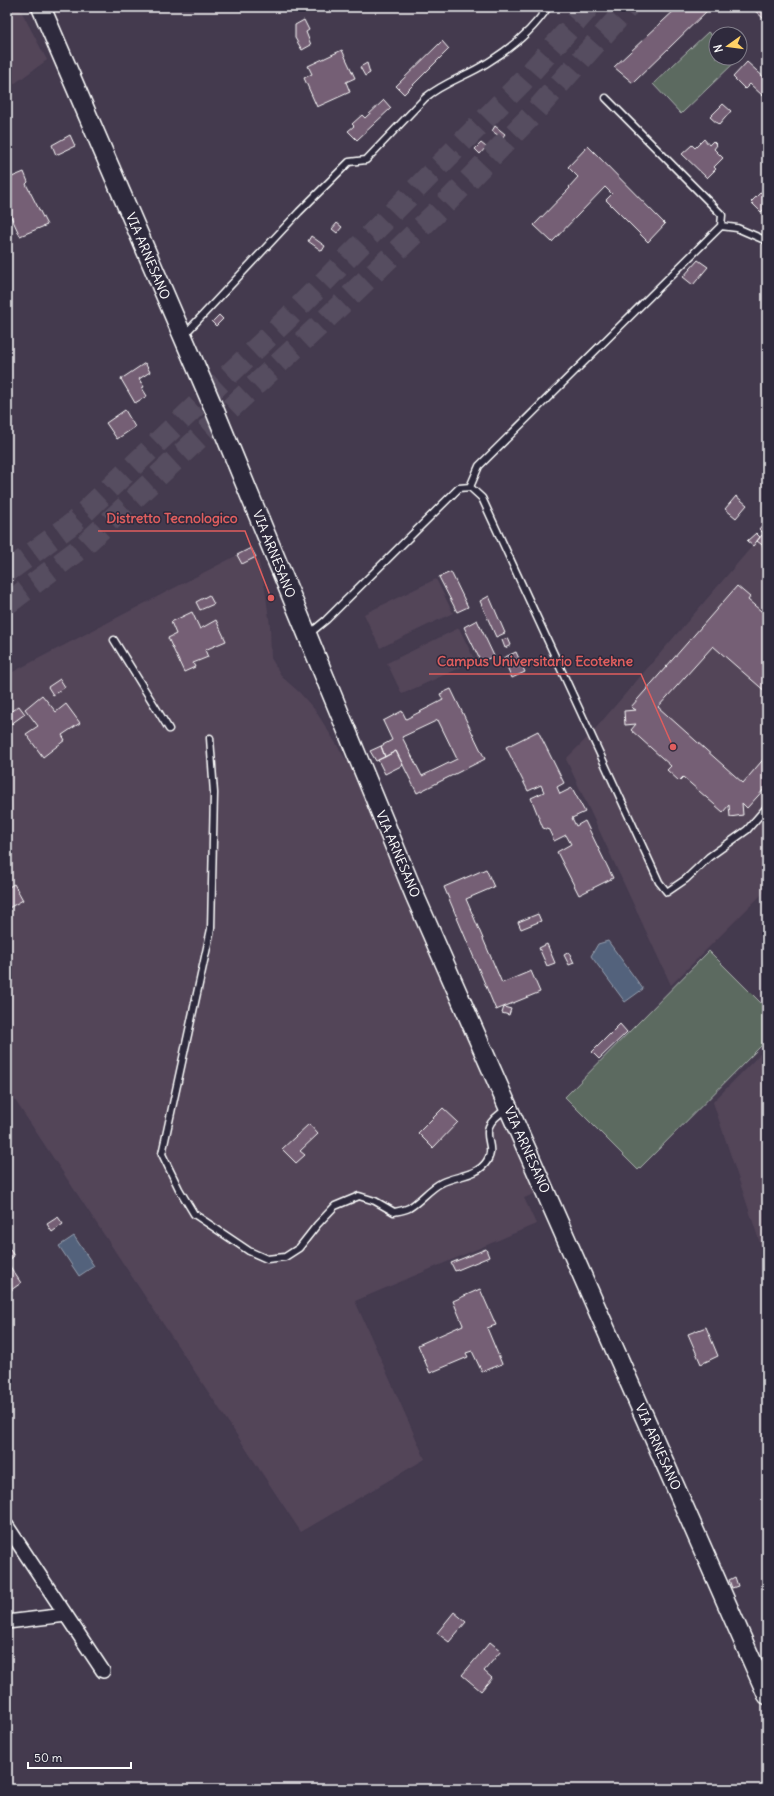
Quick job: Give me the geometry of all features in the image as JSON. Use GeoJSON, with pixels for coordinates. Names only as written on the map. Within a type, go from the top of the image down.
{"type":"FeatureCollection","features":[{"type":"Feature","properties":{"kind":"main road","name":"VIA ARNESANO"},"geometry":{"type":"LineString","coordinates":[[41,7],[182,336],[415,896],[767,1695]]}},
{"type":"Feature","properties":{"kind":"street"},"geometry":{"type":"LineString","coordinates":[[7,1526],[103,1671]]}},
{"type":"Feature","properties":{"kind":"street"},"geometry":{"type":"LineString","coordinates":[[7,1622],[66,1615]]}},
{"type":"Feature","properties":{"kind":"lane"},"geometry":{"type":"LineString","coordinates":[[182,336],[299,212],[349,162],[366,160],[425,98],[435,90],[445,86],[459,76],[487,63],[521,39],[548,7]]}},
{"type":"Feature","properties":{"kind":"lane"},"geometry":{"type":"LineString","coordinates":[[470,487],[479,466],[721,226],[722,215],[606,98]]}},
{"type":"Feature","properties":{"kind":"lane"},"geometry":{"type":"LineString","coordinates":[[721,226],[737,228],[767,241]]}},
{"type":"Feature","properties":{"kind":"lane"},"geometry":{"type":"LineString","coordinates":[[307,635],[326,620],[459,488],[470,487],[482,498],[655,875],[667,892],[686,879],[709,857],[746,830],[767,807]]}},
{"type":"Feature","properties":{"kind":"lane"},"geometry":{"type":"LineString","coordinates":[[114,640],[168,729]]}},
{"type":"Feature","properties":{"kind":"lane"},"geometry":{"type":"LineString","coordinates":[[210,738],[214,793],[211,929],[162,1154],[179,1189],[194,1214],[249,1251],[267,1260],[285,1257],[299,1248],[317,1225],[336,1206],[359,1196],[375,1201],[394,1212],[409,1208],[441,1183],[479,1171],[488,1160],[490,1148],[487,1135],[489,1125],[499,1114],[508,1108]]}},
{"type":"Feature","properties":{"kind":"shaded area"},"geometry":{"type":"Polygon","coordinates":[[[7,7],[19,7],[47,60],[7,89],[7,7]]]}},
{"type":"Feature","properties":{"kind":"shaded area"},"geometry":{"type":"Polygon","coordinates":[[[767,529],[767,889],[671,985],[566,759],[590,735],[767,529]]]}},
{"type":"Feature","properties":{"kind":"shaded area"},"geometry":{"type":"Polygon","coordinates":[[[251,548],[259,563],[265,589],[270,626],[271,658],[282,677],[299,692],[315,710],[347,761],[355,764],[500,1106],[497,1110],[502,1118],[507,1118],[539,1192],[524,1198],[536,1224],[355,1301],[425,1459],[301,1532],[7,1088],[7,675],[251,548]]]}},
{"type":"Feature","properties":{"kind":"shaded area"},"geometry":{"type":"Polygon","coordinates":[[[436,579],[453,613],[380,648],[364,614],[436,579]]]}},
{"type":"Feature","properties":{"kind":"shaded area"},"geometry":{"type":"Polygon","coordinates":[[[459,628],[475,661],[402,694],[387,663],[459,628]]]}},
{"type":"Feature","properties":{"kind":"shaded area"},"geometry":{"type":"Polygon","coordinates":[[[767,1047],[767,1264],[713,1102],[767,1047]]]}},
{"type":"Feature","properties":{"kind":"green space"},"geometry":{"type":"Polygon","coordinates":[[[708,32],[708,66],[731,66],[681,114],[653,84],[708,32]]]}},
{"type":"Feature","properties":{"kind":"green space"},"geometry":{"type":"Polygon","coordinates":[[[709,951],[767,1009],[767,1040],[638,1170],[565,1097],[709,951]]]}},
{"type":"Feature","properties":{"kind":"water"},"geometry":{"type":"Polygon","coordinates":[[[608,941],[643,989],[625,1002],[591,956],[598,944],[608,941]]]}},
{"type":"Feature","properties":{"kind":"water"},"geometry":{"type":"Polygon","coordinates":[[[74,1236],[94,1266],[79,1276],[59,1246],[74,1236]]]}},
{"type":"Feature","properties":{"kind":"building"},"geometry":{"type":"Polygon","coordinates":[[[678,7],[711,7],[633,83],[614,67],[678,7]]]}},
{"type":"Feature","properties":{"kind":"building"},"geometry":{"type":"Polygon","coordinates":[[[751,7],[767,7],[767,18],[765,20],[751,7]]]}},
{"type":"Feature","properties":{"kind":"building"},"geometry":{"type":"Polygon","coordinates":[[[304,20],[309,30],[306,32],[311,45],[302,50],[295,38],[295,25],[304,20]]]}},
{"type":"Feature","properties":{"kind":"building"},"geometry":{"type":"Polygon","coordinates":[[[442,41],[449,49],[404,94],[396,86],[442,41]]]}},
{"type":"Feature","properties":{"kind":"building"},"geometry":{"type":"Polygon","coordinates":[[[342,50],[355,78],[346,82],[350,92],[317,107],[304,78],[312,74],[308,66],[342,50]]]}},
{"type":"Feature","properties":{"kind":"building"},"geometry":{"type":"Polygon","coordinates":[[[367,63],[370,73],[365,76],[360,67],[367,63]]]}},
{"type":"Feature","properties":{"kind":"building"},"geometry":{"type":"Polygon","coordinates":[[[748,63],[767,80],[767,92],[763,96],[750,84],[745,89],[733,77],[743,66],[748,66],[748,63]]]}},
{"type":"Feature","properties":{"kind":"building"},"geometry":{"type":"Polygon","coordinates":[[[384,100],[391,108],[357,140],[348,131],[354,126],[352,124],[362,115],[365,118],[384,100]]]}},
{"type":"Feature","properties":{"kind":"building"},"geometry":{"type":"Polygon","coordinates":[[[723,104],[731,111],[719,125],[710,117],[723,104]]]}},
{"type":"Feature","properties":{"kind":"building"},"geometry":{"type":"Polygon","coordinates":[[[495,126],[505,134],[502,138],[492,131],[495,126]]]}},
{"type":"Feature","properties":{"kind":"building"},"geometry":{"type":"Polygon","coordinates":[[[70,135],[75,146],[56,155],[52,145],[70,135]]]}},
{"type":"Feature","properties":{"kind":"building"},"geometry":{"type":"Polygon","coordinates":[[[704,139],[709,145],[713,141],[717,145],[714,149],[723,158],[714,167],[716,169],[707,178],[682,154],[692,145],[695,148],[704,139]]]}},
{"type":"Feature","properties":{"kind":"building"},"geometry":{"type":"Polygon","coordinates":[[[481,143],[486,147],[480,154],[475,149],[481,143]]]}},
{"type":"Feature","properties":{"kind":"building"},"geometry":{"type":"Polygon","coordinates":[[[588,146],[665,224],[648,242],[606,200],[612,194],[605,187],[552,242],[534,225],[570,188],[569,187],[578,177],[568,167],[588,146]]]}},
{"type":"Feature","properties":{"kind":"building"},"geometry":{"type":"Polygon","coordinates":[[[24,172],[28,182],[26,184],[47,225],[20,236],[7,208],[7,179],[24,172]]]}},
{"type":"Feature","properties":{"kind":"building"},"geometry":{"type":"Polygon","coordinates":[[[765,188],[767,190],[767,207],[761,212],[751,202],[765,188]]]}},
{"type":"Feature","properties":{"kind":"building"},"geometry":{"type":"Polygon","coordinates":[[[337,223],[342,227],[337,233],[332,229],[337,223]]]}},
{"type":"Feature","properties":{"kind":"building"},"geometry":{"type":"Polygon","coordinates":[[[311,236],[325,246],[322,251],[308,241],[311,236]]]}},
{"type":"Feature","properties":{"kind":"building"},"geometry":{"type":"Polygon","coordinates":[[[698,260],[708,267],[693,285],[683,277],[698,260]]]}},
{"type":"Feature","properties":{"kind":"building"},"geometry":{"type":"Polygon","coordinates":[[[219,315],[223,319],[216,326],[212,322],[219,315]]]}},
{"type":"Feature","properties":{"kind":"building"},"geometry":{"type":"Polygon","coordinates":[[[145,363],[150,372],[139,379],[147,396],[135,403],[121,379],[145,363]]]}},
{"type":"Feature","properties":{"kind":"building"},"geometry":{"type":"Polygon","coordinates":[[[125,410],[135,427],[117,439],[106,423],[125,410]]]}},
{"type":"Feature","properties":{"kind":"building"},"geometry":{"type":"Polygon","coordinates":[[[736,496],[747,505],[736,518],[725,509],[736,496]]]}},
{"type":"Feature","properties":{"kind":"building"},"geometry":{"type":"Polygon","coordinates":[[[764,523],[767,529],[763,533],[759,529],[764,523]]]}},
{"type":"Feature","properties":{"kind":"building"},"geometry":{"type":"Polygon","coordinates":[[[767,529],[767,544],[765,547],[757,541],[767,529]]]}},
{"type":"Feature","properties":{"kind":"building"},"geometry":{"type":"Polygon","coordinates":[[[756,533],[760,537],[753,546],[747,541],[756,533]]]}},
{"type":"Feature","properties":{"kind":"building"},"geometry":{"type":"Polygon","coordinates":[[[251,548],[256,557],[242,564],[237,555],[251,548]]]}},
{"type":"Feature","properties":{"kind":"building"},"geometry":{"type":"Polygon","coordinates":[[[451,572],[468,607],[457,612],[439,577],[451,572]]]}},
{"type":"Feature","properties":{"kind":"building"},"geometry":{"type":"Polygon","coordinates":[[[737,586],[750,597],[748,600],[767,616],[767,693],[713,646],[658,707],[743,783],[767,755],[767,786],[747,808],[742,803],[743,815],[730,817],[729,805],[723,812],[683,777],[679,781],[667,770],[671,766],[631,730],[636,724],[625,725],[624,711],[636,710],[631,707],[737,586]]]}},
{"type":"Feature","properties":{"kind":"building"},"geometry":{"type":"Polygon","coordinates":[[[209,595],[214,604],[200,610],[196,602],[209,595]]]}},
{"type":"Feature","properties":{"kind":"building"},"geometry":{"type":"Polygon","coordinates":[[[489,596],[505,633],[496,637],[480,601],[489,596]]]}},
{"type":"Feature","properties":{"kind":"building"},"geometry":{"type":"Polygon","coordinates":[[[192,612],[200,629],[216,620],[226,641],[205,650],[208,657],[193,663],[195,667],[184,672],[168,638],[176,634],[171,622],[192,612]]]}},
{"type":"Feature","properties":{"kind":"building"},"geometry":{"type":"Polygon","coordinates":[[[477,620],[494,656],[481,662],[464,627],[477,620]]]}},
{"type":"Feature","properties":{"kind":"building"},"geometry":{"type":"Polygon","coordinates":[[[508,638],[511,645],[505,648],[502,640],[508,638]]]}},
{"type":"Feature","properties":{"kind":"building"},"geometry":{"type":"Polygon","coordinates":[[[516,652],[525,672],[512,678],[503,658],[516,652]]]}},
{"type":"Feature","properties":{"kind":"building"},"geometry":{"type":"Polygon","coordinates":[[[60,679],[65,687],[53,695],[48,687],[60,679]]]}},
{"type":"Feature","properties":{"kind":"building"},"geometry":{"type":"Polygon","coordinates":[[[451,689],[485,759],[417,793],[396,751],[385,757],[381,746],[392,740],[383,721],[402,711],[406,719],[443,700],[440,694],[451,689]],[[438,720],[402,737],[422,776],[457,759],[438,720]]]}},
{"type":"Feature","properties":{"kind":"building"},"geometry":{"type":"Polygon","coordinates":[[[42,695],[56,712],[66,704],[80,723],[62,735],[65,740],[43,757],[26,734],[38,726],[25,709],[42,695]]]}},
{"type":"Feature","properties":{"kind":"building"},"geometry":{"type":"Polygon","coordinates":[[[19,706],[25,714],[11,724],[7,718],[7,714],[19,706]]]}},
{"type":"Feature","properties":{"kind":"building"},"geometry":{"type":"Polygon","coordinates":[[[538,731],[564,783],[557,787],[560,794],[572,788],[585,812],[572,818],[576,826],[585,821],[613,878],[579,895],[557,852],[571,844],[566,835],[554,841],[549,830],[543,828],[531,798],[544,792],[541,785],[528,791],[506,747],[538,731]]]}},
{"type":"Feature","properties":{"kind":"building"},"geometry":{"type":"Polygon","coordinates":[[[381,746],[385,757],[376,761],[370,751],[381,746]]]}},
{"type":"Feature","properties":{"kind":"building"},"geometry":{"type":"Polygon","coordinates":[[[396,751],[403,765],[385,774],[378,760],[396,751]]]}},
{"type":"Feature","properties":{"kind":"building"},"geometry":{"type":"Polygon","coordinates":[[[486,869],[494,887],[466,899],[502,983],[531,971],[540,992],[496,1010],[444,887],[486,869]]]}},
{"type":"Feature","properties":{"kind":"building"},"geometry":{"type":"Polygon","coordinates":[[[14,884],[23,900],[7,909],[7,888],[14,884]]]}},
{"type":"Feature","properties":{"kind":"building"},"geometry":{"type":"Polygon","coordinates":[[[538,914],[541,921],[521,929],[518,922],[538,914]]]}},
{"type":"Feature","properties":{"kind":"building"},"geometry":{"type":"Polygon","coordinates":[[[547,944],[555,963],[547,966],[539,948],[547,944]]]}},
{"type":"Feature","properties":{"kind":"building"},"geometry":{"type":"Polygon","coordinates":[[[569,952],[574,963],[569,965],[564,955],[569,952]]]}},
{"type":"Feature","properties":{"kind":"building"},"geometry":{"type":"Polygon","coordinates":[[[504,1007],[511,1009],[509,1015],[502,1013],[504,1007]]]}},
{"type":"Feature","properties":{"kind":"building"},"geometry":{"type":"Polygon","coordinates":[[[620,1024],[627,1032],[599,1059],[592,1052],[620,1024]]]}},
{"type":"Feature","properties":{"kind":"building"},"geometry":{"type":"Polygon","coordinates":[[[443,1108],[458,1122],[433,1148],[418,1133],[443,1108]]]}},
{"type":"Feature","properties":{"kind":"building"},"geometry":{"type":"Polygon","coordinates":[[[309,1124],[318,1134],[300,1151],[305,1155],[296,1163],[282,1149],[309,1124]]]}},
{"type":"Feature","properties":{"kind":"building"},"geometry":{"type":"Polygon","coordinates":[[[58,1217],[63,1224],[52,1232],[47,1224],[58,1217]]]}},
{"type":"Feature","properties":{"kind":"building"},"geometry":{"type":"Polygon","coordinates":[[[7,1245],[14,1256],[7,1262],[7,1245]]]}},
{"type":"Feature","properties":{"kind":"building"},"geometry":{"type":"Polygon","coordinates":[[[486,1249],[489,1257],[455,1271],[451,1263],[486,1249]]]}},
{"type":"Feature","properties":{"kind":"building"},"geometry":{"type":"Polygon","coordinates":[[[7,1262],[21,1283],[7,1293],[7,1262]]]}},
{"type":"Feature","properties":{"kind":"building"},"geometry":{"type":"Polygon","coordinates":[[[480,1289],[496,1325],[487,1328],[502,1364],[482,1372],[472,1351],[466,1353],[468,1357],[430,1373],[418,1345],[463,1325],[453,1301],[480,1289]]]}},
{"type":"Feature","properties":{"kind":"building"},"geometry":{"type":"Polygon","coordinates":[[[706,1327],[718,1356],[701,1364],[688,1334],[706,1327]]]}},
{"type":"Feature","properties":{"kind":"building"},"geometry":{"type":"Polygon","coordinates":[[[735,1577],[738,1586],[732,1588],[729,1580],[735,1577]]]}},
{"type":"Feature","properties":{"kind":"building"},"geometry":{"type":"Polygon","coordinates":[[[454,1612],[466,1622],[449,1642],[437,1633],[454,1612]]]}},
{"type":"Feature","properties":{"kind":"building"},"geometry":{"type":"Polygon","coordinates":[[[490,1642],[501,1651],[484,1671],[492,1678],[481,1691],[462,1675],[490,1642]]]}},
{"type":"Feature","properties":{"kind":"tunnel"},"geometry":{"type":"LineString","coordinates":[[7,572],[73,523],[285,321],[522,82],[589,7]]}},
{"type":"Feature","properties":{"kind":"tunnel"},"geometry":{"type":"LineString","coordinates":[[7,604],[82,547],[324,321],[443,206],[530,117],[628,7]]}},
{"type":"Feature","properties":{"kind":"place","name":"Distretto Tecnologico"},"geometry":{"type":"Point","coordinates":[271,598]}},
{"type":"Feature","properties":{"kind":"place","name":"Campus Universitario Ecotekne"},"geometry":{"type":"Point","coordinates":[673,747]}}]}
